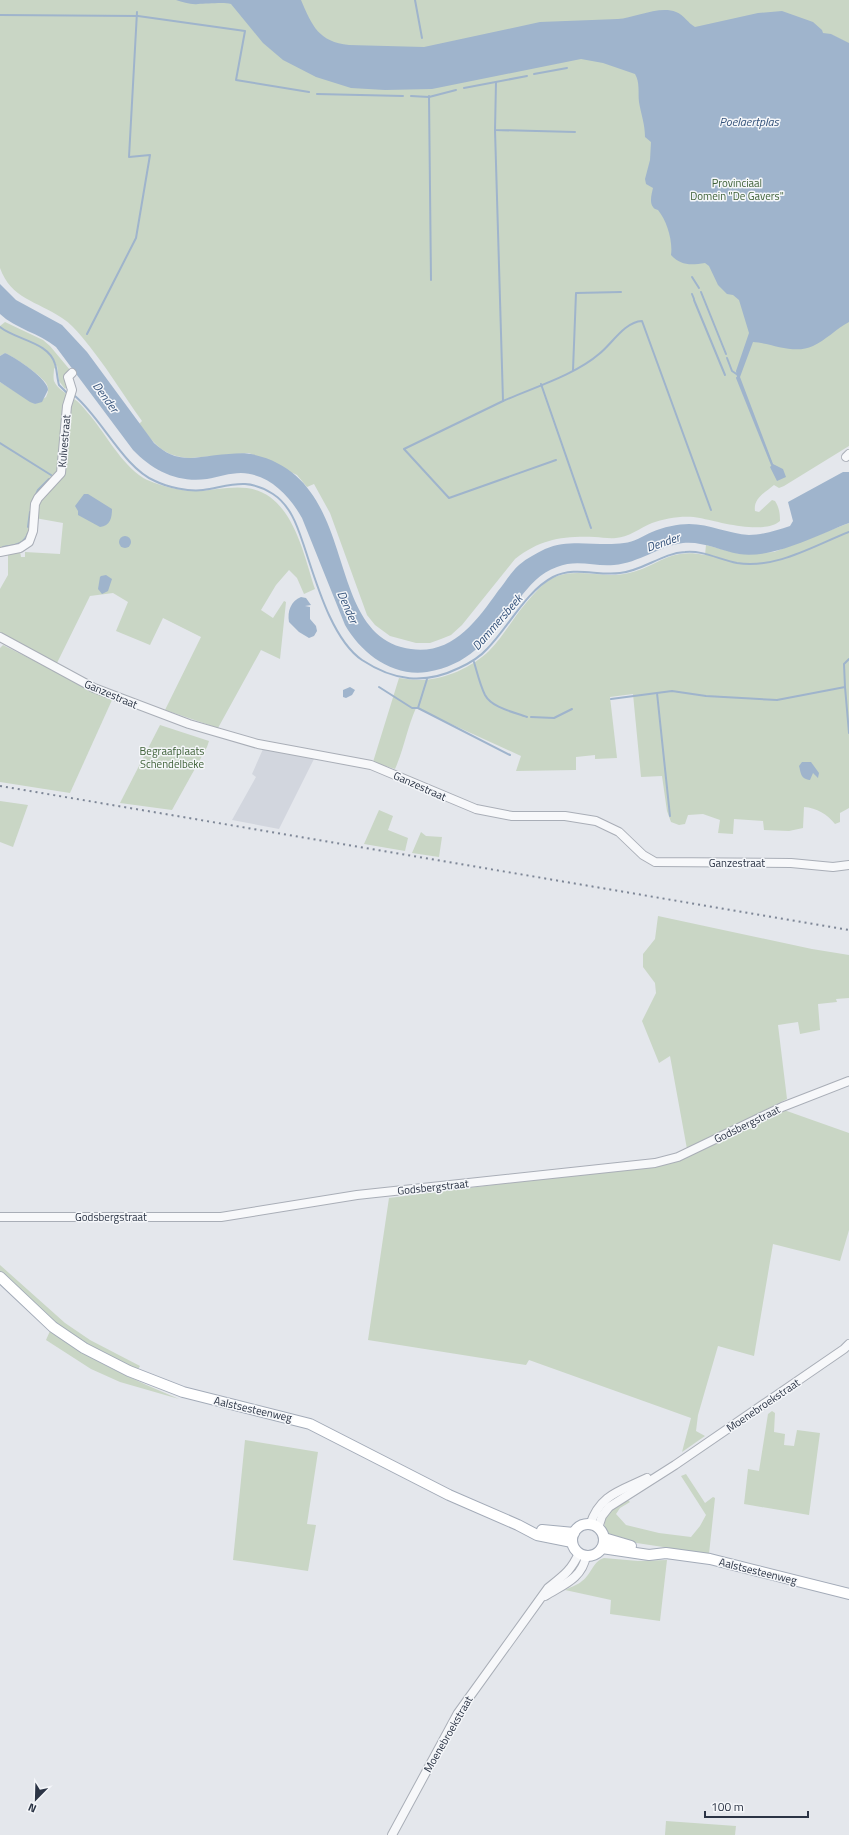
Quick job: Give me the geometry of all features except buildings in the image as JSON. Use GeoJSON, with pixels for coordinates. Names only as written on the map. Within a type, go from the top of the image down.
{"type":"FeatureCollection","features":[{"type":"Feature","properties":{"kind":"main road","name":"Aalstsesteenweg"},"geometry":{"type":"LineString","coordinates":[[0,1277],[53,1327],[84,1348],[129,1371],[183,1392],[310,1424],[450,1496],[518,1525],[537,1535],[573,1538]]}},
{"type":"Feature","properties":{"kind":"main road"},"geometry":{"type":"LineString","coordinates":[[581,1526],[594,1526],[603,1543],[592,1556],[582,1554],[574,1546],[573,1538],[581,1526]]}},
{"type":"Feature","properties":{"kind":"main road","name":"Aalstsesteenweg"},"geometry":{"type":"LineString","coordinates":[[603,1543],[649,1555],[666,1553],[710,1559],[849,1594]]}},
{"type":"Feature","properties":{"kind":"street","name":"Kulvestraat"},"geometry":{"type":"LineString","coordinates":[[0,552],[20,548],[29,542],[33,531],[35,504],[41,492],[61,473],[66,406],[72,390],[68,377],[72,372]]}},
{"type":"Feature","properties":{"kind":"street"},"geometry":{"type":"LineString","coordinates":[[849,454],[846,457],[849,458]]}},
{"type":"Feature","properties":{"kind":"street","name":"Ganzestraat"},"geometry":{"type":"LineString","coordinates":[[0,637],[94,688],[189,724],[258,744],[371,765],[476,809],[512,816],[565,816],[596,821],[618,832],[643,855],[655,862],[791,863],[833,867],[849,865]]}},
{"type":"Feature","properties":{"kind":"street","name":"Godsbergstraat"},"geometry":{"type":"LineString","coordinates":[[0,1218],[221,1218],[357,1195],[655,1163],[678,1157],[782,1107],[849,1081]]}},
{"type":"Feature","properties":{"kind":"street","name":"Moenebroekstraat"},"geometry":{"type":"LineString","coordinates":[[594,1526],[609,1507],[675,1465],[844,1350],[849,1344]]}},
{"type":"Feature","properties":{"kind":"street","name":"Moenebroekstraat"},"geometry":{"type":"LineString","coordinates":[[392,1835],[458,1713],[548,1588],[573,1566],[582,1554]]}},
{"type":"Feature","properties":{"kind":"shaded area"},"geometry":{"type":"Polygon","coordinates":[[[263,749],[314,759],[279,829],[232,820],[256,777],[252,774],[263,749]]]}},
{"type":"Feature","properties":{"kind":"green space","name":"Provinciaal Domein \"De Gavers\""},"geometry":{"type":"Polygon","coordinates":[[[0,0],[849,0],[849,446],[784,486],[779,488],[774,485],[758,499],[755,506],[755,511],[759,512],[772,500],[775,501],[780,521],[773,525],[763,527],[741,526],[694,517],[682,517],[669,518],[652,523],[621,537],[572,537],[552,540],[534,547],[515,559],[462,625],[451,635],[430,643],[416,643],[390,636],[375,625],[367,615],[330,513],[314,484],[307,487],[297,475],[249,453],[190,458],[173,455],[160,448],[139,424],[142,421],[98,357],[75,329],[68,322],[53,312],[18,293],[5,278],[0,268],[0,0]]]}},
{"type":"Feature","properties":{"kind":"green space"},"geometry":{"type":"Polygon","coordinates":[[[5,322],[43,340],[50,346],[70,370],[68,385],[65,389],[59,381],[57,365],[54,369],[55,384],[81,405],[124,461],[139,475],[167,487],[191,491],[244,488],[262,492],[279,505],[293,527],[299,539],[315,589],[304,594],[297,578],[289,570],[276,585],[261,610],[273,618],[284,601],[286,602],[280,659],[261,650],[218,728],[165,710],[201,637],[163,618],[150,645],[116,631],[128,602],[113,593],[90,596],[57,663],[0,633],[0,589],[8,575],[8,552],[20,551],[21,557],[25,557],[25,552],[60,554],[63,523],[35,518],[24,543],[0,550],[0,382],[35,404],[46,397],[48,392],[45,381],[28,368],[5,353],[0,356],[0,326],[5,322]]]}},
{"type":"Feature","properties":{"kind":"green space"},"geometry":{"type":"Polygon","coordinates":[[[849,523],[849,808],[840,813],[840,822],[835,824],[829,817],[821,812],[804,807],[803,828],[789,831],[764,830],[763,821],[734,819],[733,834],[718,833],[720,820],[703,814],[688,815],[685,824],[679,825],[671,822],[667,811],[662,776],[641,777],[633,694],[610,697],[617,758],[595,759],[595,755],[576,757],[576,770],[516,771],[521,756],[416,708],[395,769],[373,762],[399,678],[423,680],[432,679],[450,675],[475,662],[494,646],[526,603],[539,588],[551,579],[563,574],[572,573],[607,575],[624,574],[636,571],[672,556],[692,553],[705,555],[706,545],[740,554],[774,552],[849,523]]]}},
{"type":"Feature","properties":{"kind":"green space"},"geometry":{"type":"Polygon","coordinates":[[[3,645],[112,700],[70,793],[0,782],[0,648],[3,645]]]}},
{"type":"Feature","properties":{"kind":"green space","name":"Begraafplaats Schendelbeke"},"geometry":{"type":"Polygon","coordinates":[[[160,725],[209,741],[207,747],[172,810],[120,803],[160,725]]]}},
{"type":"Feature","properties":{"kind":"green space"},"geometry":{"type":"Polygon","coordinates":[[[0,801],[28,805],[13,847],[0,842],[0,801]]]}},
{"type":"Feature","properties":{"kind":"green space"},"geometry":{"type":"Polygon","coordinates":[[[379,810],[393,816],[388,830],[408,838],[405,851],[364,844],[379,810]]]}},
{"type":"Feature","properties":{"kind":"green space"},"geometry":{"type":"Polygon","coordinates":[[[421,832],[426,836],[442,837],[439,857],[412,853],[421,832]]]}},
{"type":"Feature","properties":{"kind":"green space"},"geometry":{"type":"Polygon","coordinates":[[[658,916],[812,949],[849,955],[849,998],[836,999],[837,1002],[818,1004],[820,1030],[800,1034],[798,1022],[778,1025],[787,1099],[687,1149],[670,1056],[659,1063],[642,1021],[656,993],[655,983],[643,967],[643,954],[655,939],[658,916]]]}},
{"type":"Feature","properties":{"kind":"green space"},"geometry":{"type":"Polygon","coordinates":[[[784,1110],[849,1133],[849,1230],[840,1261],[773,1244],[754,1356],[718,1346],[698,1415],[696,1431],[705,1436],[682,1452],[691,1418],[529,1360],[526,1365],[368,1340],[389,1198],[532,1180],[654,1167],[683,1158],[784,1110]]]}},
{"type":"Feature","properties":{"kind":"green space"},"geometry":{"type":"Polygon","coordinates":[[[0,1265],[65,1323],[90,1340],[140,1366],[136,1373],[64,1332],[0,1273],[0,1265]]]}},
{"type":"Feature","properties":{"kind":"green space"},"geometry":{"type":"Polygon","coordinates":[[[50,1331],[113,1369],[179,1399],[120,1382],[91,1369],[46,1340],[50,1331]]]}},
{"type":"Feature","properties":{"kind":"green space"},"geometry":{"type":"Polygon","coordinates":[[[772,1411],[775,1413],[774,1432],[785,1434],[784,1445],[794,1446],[797,1430],[820,1433],[809,1515],[744,1504],[748,1469],[759,1471],[768,1414],[772,1411]]]}},
{"type":"Feature","properties":{"kind":"green space"},"geometry":{"type":"Polygon","coordinates":[[[245,1440],[318,1452],[307,1524],[316,1525],[308,1571],[233,1560],[245,1440]]]}},
{"type":"Feature","properties":{"kind":"green space"},"geometry":{"type":"Polygon","coordinates":[[[686,1474],[705,1503],[713,1497],[715,1498],[709,1554],[617,1540],[607,1535],[605,1523],[608,1513],[617,1505],[628,1500],[630,1502],[620,1508],[616,1514],[626,1525],[659,1533],[691,1537],[700,1526],[706,1515],[681,1476],[686,1474]]]}},
{"type":"Feature","properties":{"kind":"green space"},"geometry":{"type":"Polygon","coordinates":[[[604,1558],[638,1561],[667,1560],[660,1621],[610,1614],[611,1600],[565,1590],[576,1585],[585,1578],[594,1565],[604,1558]]]}},
{"type":"Feature","properties":{"kind":"green space"},"geometry":{"type":"Polygon","coordinates":[[[666,1821],[736,1826],[735,1835],[665,1835],[666,1821]]]}},
{"type":"Feature","properties":{"kind":"water","name":"Poelaertplas"},"geometry":{"type":"Polygon","coordinates":[[[176,0],[301,0],[309,18],[318,31],[330,40],[349,45],[424,47],[540,22],[618,19],[662,10],[670,10],[679,13],[695,27],[758,13],[782,11],[813,22],[822,30],[823,33],[831,34],[849,43],[849,322],[818,344],[806,348],[791,349],[753,342],[740,377],[773,464],[783,469],[786,477],[777,481],[770,467],[772,465],[737,377],[736,371],[749,333],[739,300],[733,295],[727,294],[718,285],[709,266],[705,263],[686,264],[675,259],[671,255],[671,244],[667,225],[658,210],[654,208],[651,203],[653,188],[646,184],[645,179],[650,160],[651,142],[645,137],[644,123],[639,102],[637,77],[635,74],[603,63],[581,59],[432,89],[385,90],[351,88],[316,77],[283,60],[263,43],[231,4],[193,4],[176,0]]]}},
{"type":"Feature","properties":{"kind":"water","name":"Dender"},"geometry":{"type":"Polygon","coordinates":[[[0,284],[16,300],[62,325],[87,352],[154,443],[162,450],[175,456],[185,458],[246,453],[286,468],[309,490],[326,519],[348,582],[360,610],[376,633],[401,647],[418,650],[433,649],[458,637],[479,616],[519,565],[535,554],[555,546],[575,543],[614,544],[628,542],[670,526],[685,524],[697,524],[749,535],[770,532],[790,526],[793,521],[788,502],[843,472],[849,472],[849,523],[795,545],[766,553],[752,555],[739,554],[698,543],[683,543],[666,547],[623,564],[607,565],[579,563],[557,567],[540,576],[531,584],[500,624],[480,646],[469,655],[443,668],[427,672],[414,673],[402,671],[379,661],[369,653],[360,645],[345,625],[302,518],[291,501],[277,487],[261,477],[241,473],[228,474],[207,479],[186,479],[167,474],[149,464],[133,450],[56,347],[42,338],[13,324],[0,314],[0,284]]]}},
{"type":"Feature","properties":{"kind":"water"},"geometry":{"type":"Polygon","coordinates":[[[5,353],[23,364],[47,385],[48,390],[42,402],[35,404],[30,402],[0,382],[0,356],[5,353]]]}},
{"type":"Feature","properties":{"kind":"water"},"geometry":{"type":"Polygon","coordinates":[[[84,494],[88,494],[112,509],[111,518],[106,525],[100,527],[78,515],[78,511],[75,506],[84,494]]]}},
{"type":"Feature","properties":{"kind":"water"},"geometry":{"type":"Polygon","coordinates":[[[123,536],[127,536],[131,542],[127,548],[123,548],[119,544],[119,540],[123,536]]]}},
{"type":"Feature","properties":{"kind":"water"},"geometry":{"type":"Polygon","coordinates":[[[106,575],[112,579],[108,591],[102,594],[98,589],[100,577],[106,575]]]}},
{"type":"Feature","properties":{"kind":"water"},"geometry":{"type":"Polygon","coordinates":[[[301,597],[306,598],[311,605],[305,606],[310,607],[310,619],[316,626],[317,631],[314,636],[309,638],[299,632],[289,622],[290,607],[301,597]]]}},
{"type":"Feature","properties":{"kind":"water"},"geometry":{"type":"Polygon","coordinates":[[[350,687],[355,690],[352,695],[346,698],[343,697],[343,690],[350,687]]]}},
{"type":"Feature","properties":{"kind":"water"},"geometry":{"type":"Polygon","coordinates":[[[802,762],[811,762],[819,773],[818,778],[813,773],[810,780],[803,777],[799,766],[802,762]]]}},
{"type":"Feature","properties":{"kind":"waterway"},"geometry":{"type":"LineString","coordinates":[[415,0],[422,38]]}},
{"type":"Feature","properties":{"kind":"waterway"},"geometry":{"type":"LineString","coordinates":[[87,334],[136,238],[150,155],[129,157],[137,12]]}},
{"type":"Feature","properties":{"kind":"waterway"},"geometry":{"type":"LineString","coordinates":[[0,15],[138,16],[245,31],[236,80],[309,92]]}},
{"type":"Feature","properties":{"kind":"waterway"},"geometry":{"type":"LineString","coordinates":[[534,74],[567,68]]}},
{"type":"Feature","properties":{"kind":"waterway"},"geometry":{"type":"LineString","coordinates":[[464,88],[527,76]]}},
{"type":"Feature","properties":{"kind":"waterway"},"geometry":{"type":"LineString","coordinates":[[496,82],[495,130],[575,132]]}},
{"type":"Feature","properties":{"kind":"waterway"},"geometry":{"type":"LineString","coordinates":[[411,96],[429,97],[456,90]]}},
{"type":"Feature","properties":{"kind":"waterway"},"geometry":{"type":"LineString","coordinates":[[317,94],[403,96]]}},
{"type":"Feature","properties":{"kind":"waterway"},"geometry":{"type":"LineString","coordinates":[[429,96],[431,280]]}},
{"type":"Feature","properties":{"kind":"waterway"},"geometry":{"type":"LineString","coordinates":[[495,130],[503,401],[566,375],[589,362],[604,350],[624,329],[636,322],[642,321],[711,510]]}},
{"type":"Feature","properties":{"kind":"waterway"},"geometry":{"type":"LineString","coordinates":[[692,277],[699,288]]}},
{"type":"Feature","properties":{"kind":"waterway"},"geometry":{"type":"LineString","coordinates":[[573,370],[576,293],[621,292]]}},
{"type":"Feature","properties":{"kind":"waterway"},"geometry":{"type":"LineString","coordinates":[[701,292],[726,354]]}},
{"type":"Feature","properties":{"kind":"waterway"},"geometry":{"type":"LineString","coordinates":[[692,294],[694,299]]}},
{"type":"Feature","properties":{"kind":"waterway"},"geometry":{"type":"LineString","coordinates":[[694,300],[725,375]]}},
{"type":"Feature","properties":{"kind":"waterway","name":"Dammersbeek"},"geometry":{"type":"LineString","coordinates":[[0,327],[46,351],[52,357],[55,364],[59,385],[66,392]]}},
{"type":"Feature","properties":{"kind":"waterway"},"geometry":{"type":"LineString","coordinates":[[727,358],[732,371],[738,375]]}},
{"type":"Feature","properties":{"kind":"waterway"},"geometry":{"type":"LineString","coordinates":[[737,378],[772,465]]}},
{"type":"Feature","properties":{"kind":"waterway"},"geometry":{"type":"LineString","coordinates":[[541,384],[591,528]]}},
{"type":"Feature","properties":{"kind":"waterway","name":"Dammersbeek"},"geometry":{"type":"LineString","coordinates":[[75,396],[95,417],[133,465],[144,475],[155,481],[185,490],[203,490],[230,485],[247,484],[264,489],[279,499],[284,504],[295,522],[325,607],[341,638],[362,660],[386,672],[409,678],[434,677],[463,666],[474,660],[495,640],[534,591],[543,583],[561,574],[570,572],[611,574],[628,572],[668,555],[685,552],[698,552],[737,563],[766,563],[781,560],[808,550],[849,532]]}},
{"type":"Feature","properties":{"kind":"waterway"},"geometry":{"type":"LineString","coordinates":[[503,401],[404,449],[449,498],[556,460]]}},
{"type":"Feature","properties":{"kind":"waterway"},"geometry":{"type":"LineString","coordinates":[[0,443],[51,475]]}},
{"type":"Feature","properties":{"kind":"waterway"},"geometry":{"type":"LineString","coordinates":[[32,503],[38,490],[49,479]]}},
{"type":"Feature","properties":{"kind":"waterway"},"geometry":{"type":"LineString","coordinates":[[28,527],[30,512]]}},
{"type":"Feature","properties":{"kind":"waterway"},"geometry":{"type":"LineString","coordinates":[[3,547],[15,545],[21,542],[28,533]]}},
{"type":"Feature","properties":{"kind":"waterway"},"geometry":{"type":"LineString","coordinates":[[611,699],[672,691],[706,696],[777,700],[845,687],[844,664],[849,659]]}},
{"type":"Feature","properties":{"kind":"waterway"},"geometry":{"type":"LineString","coordinates":[[474,662],[485,695],[488,699],[504,709],[527,717]]}},
{"type":"Feature","properties":{"kind":"waterway"},"geometry":{"type":"LineString","coordinates":[[427,679],[418,708],[510,755]]}},
{"type":"Feature","properties":{"kind":"waterway"},"geometry":{"type":"LineString","coordinates":[[379,687],[412,708],[418,708]]}},
{"type":"Feature","properties":{"kind":"waterway"},"geometry":{"type":"LineString","coordinates":[[845,687],[849,733]]}},
{"type":"Feature","properties":{"kind":"waterway"},"geometry":{"type":"LineString","coordinates":[[657,693],[670,816]]}},
{"type":"Feature","properties":{"kind":"waterway"},"geometry":{"type":"LineString","coordinates":[[531,717],[554,718],[572,709]]}},
{"type":"Feature","properties":{"kind":"railway"},"geometry":{"type":"LineString","coordinates":[[0,786],[849,930]]}}]}
